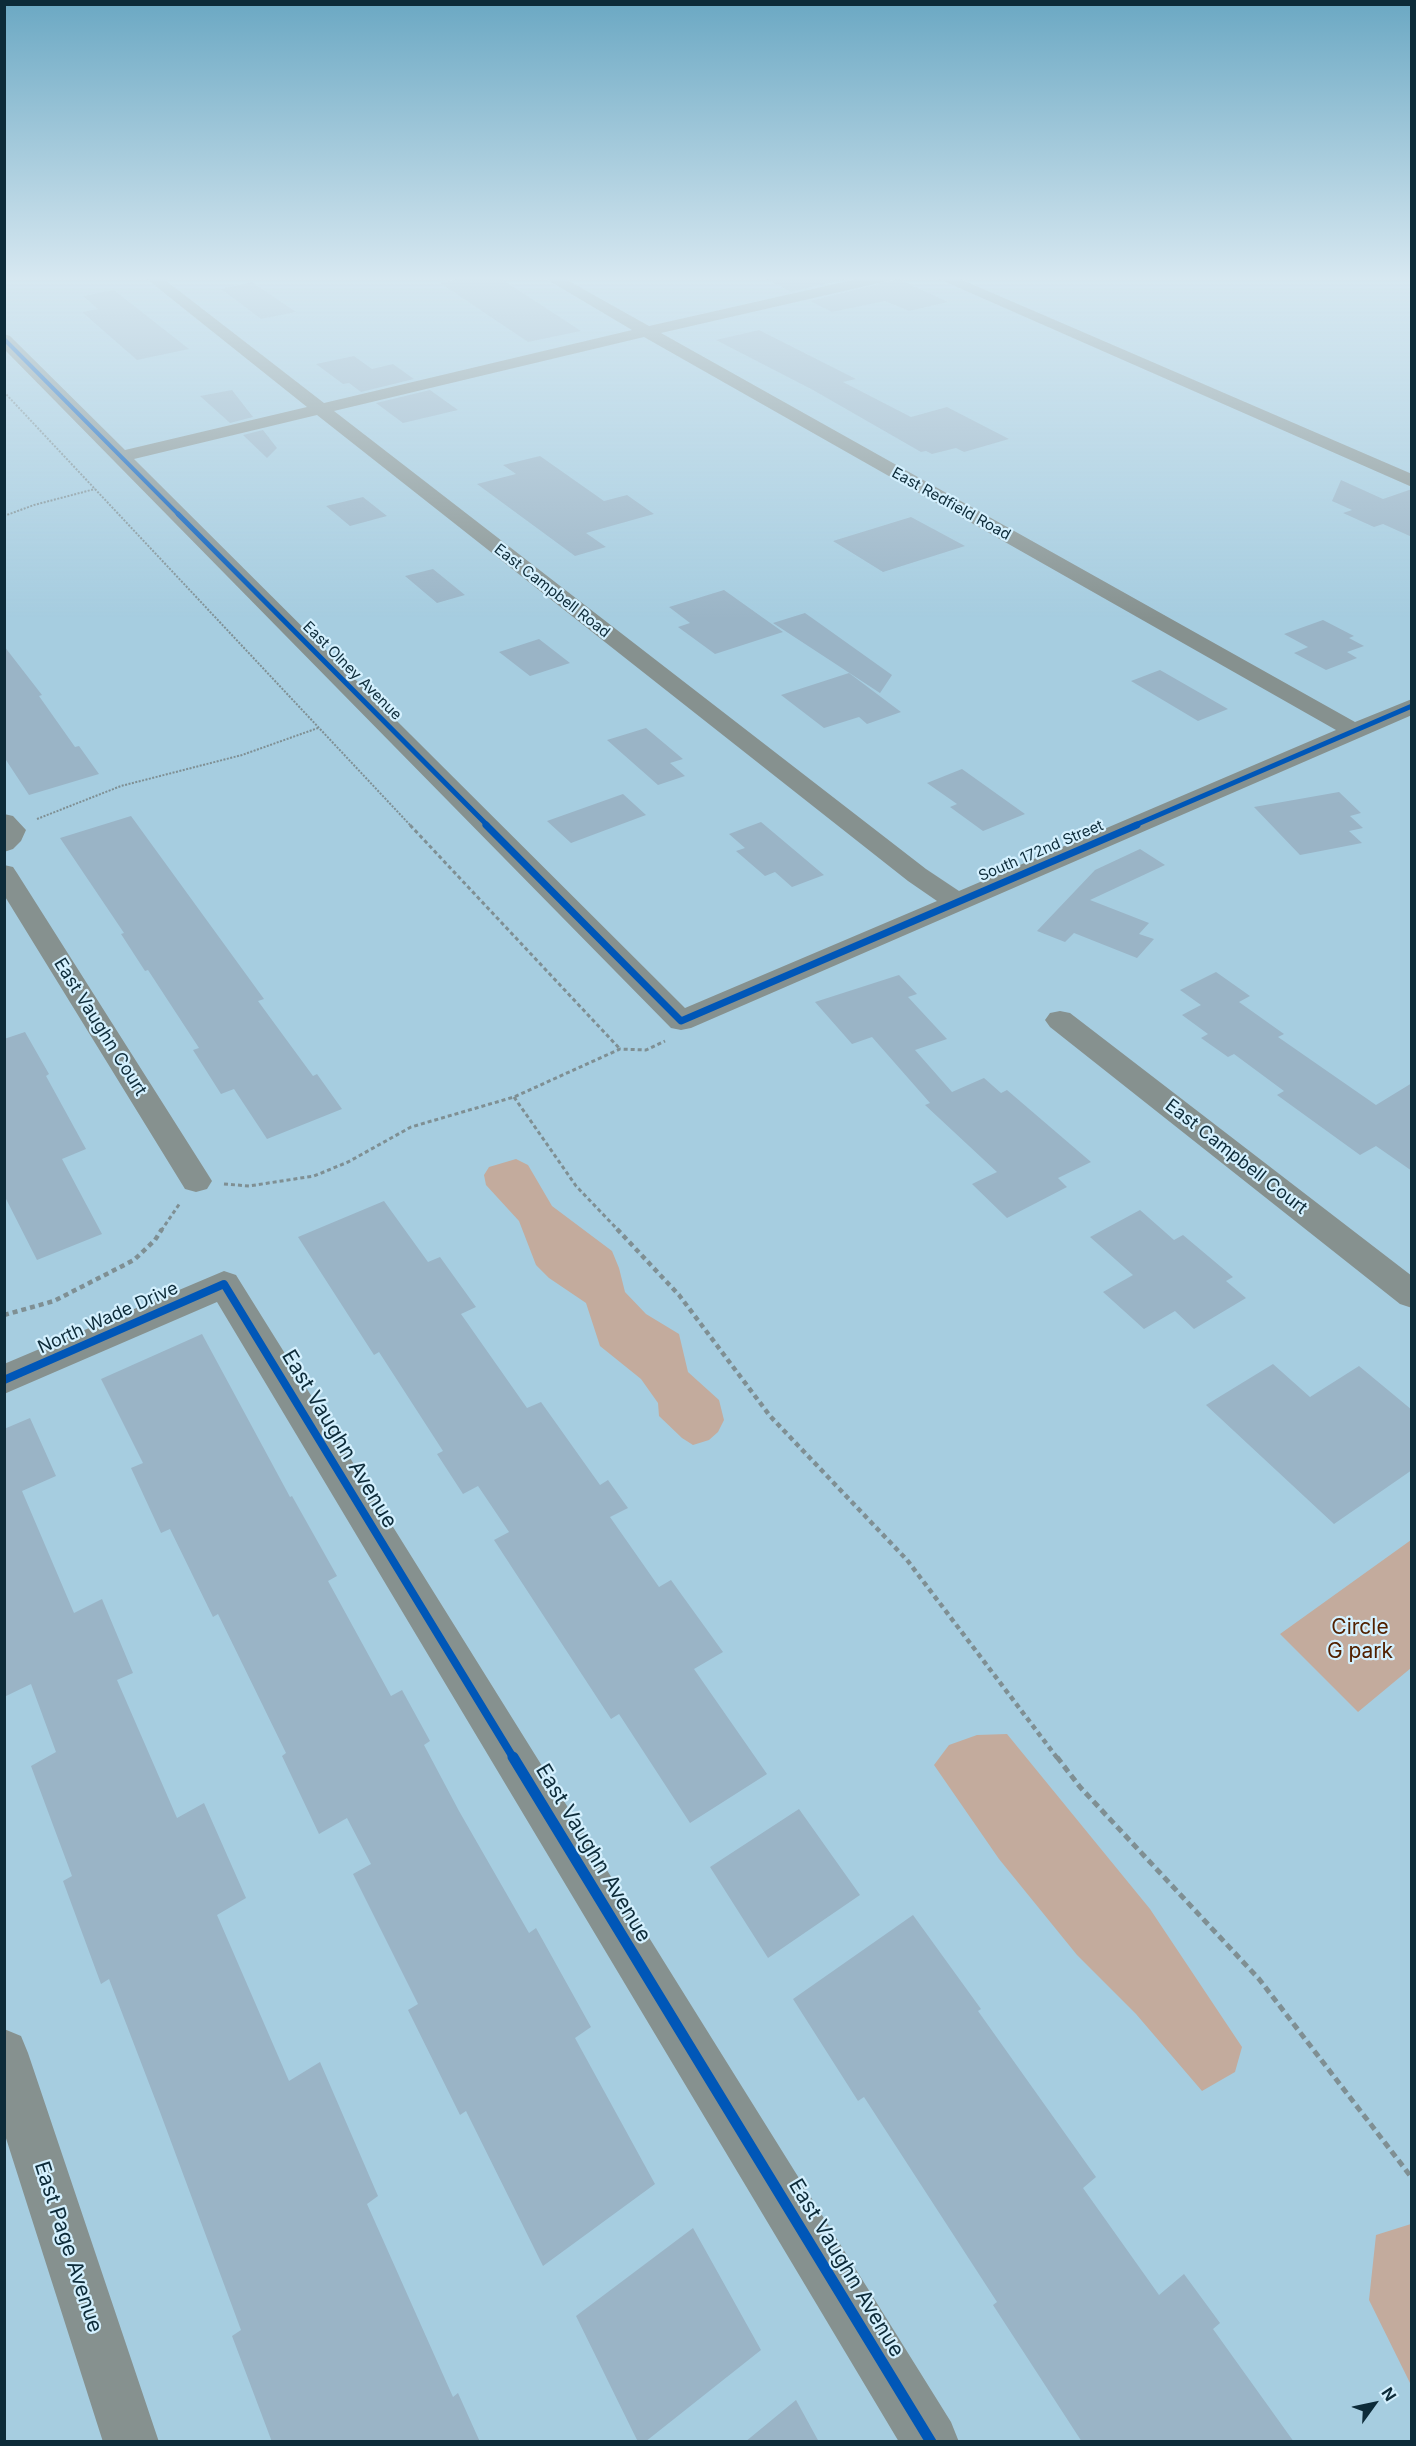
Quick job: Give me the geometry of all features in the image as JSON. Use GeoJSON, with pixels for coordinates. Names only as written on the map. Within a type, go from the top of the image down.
{"type":"FeatureCollection","features":[{"type":"Feature","properties":{"kind":"street","name":"East Olney Avenue"},"geometry":{"type":"LineString","coordinates":[[54,390],[681,1021]]}},
{"type":"Feature","properties":{"kind":"street","name":"East Campbell Road"},"geometry":{"type":"LineString","coordinates":[[295,390],[917,875],[957,902]]}},
{"type":"Feature","properties":{"kind":"street"},"geometry":{"type":"LineString","coordinates":[[120,457],[403,390]]}},
{"type":"Feature","properties":{"kind":"street","name":"East Redfield Road"},"geometry":{"type":"LineString","coordinates":[[748,390],[1354,731]]}},
{"type":"Feature","properties":{"kind":"street"},"geometry":{"type":"LineString","coordinates":[[1202,390],[1412,481]]}},
{"type":"Feature","properties":{"kind":"street","name":"South 172nd Street"},"geometry":{"type":"LineString","coordinates":[[681,1021],[1412,706]]}},
{"type":"Feature","properties":{"kind":"street","name":"East Vaughn Court"},"geometry":{"type":"LineString","coordinates":[[4,873],[196,1181]]}},
{"type":"Feature","properties":{"kind":"street","name":"East Campbell Court"},"geometry":{"type":"LineString","coordinates":[[1060,1020],[1412,1295]]}},
{"type":"Feature","properties":{"kind":"street","name":"North Wade Drive"},"geometry":{"type":"LineString","coordinates":[[4,1380],[224,1284]]}},
{"type":"Feature","properties":{"kind":"street","name":"East Vaughn Avenue"},"geometry":{"type":"LineString","coordinates":[[224,1284],[931,2442]]}},
{"type":"Feature","properties":{"kind":"street","name":"East Page Avenue"},"geometry":{"type":"LineString","coordinates":[[4,2053],[131,2442]]}},
{"type":"Feature","properties":{"kind":"path"},"geometry":{"type":"LineString","coordinates":[[4,392],[620,1049],[514,1097],[411,1127],[348,1162],[314,1176],[249,1186],[196,1181],[154,1240],[134,1260],[54,1301],[4,1315]]}},
{"type":"Feature","properties":{"kind":"path"},"geometry":{"type":"LineString","coordinates":[[4,516],[34,505],[95,489]]}},
{"type":"Feature","properties":{"kind":"path"},"geometry":{"type":"LineString","coordinates":[[7,830],[46,818],[90,797],[121,786],[232,758],[318,728]]}},
{"type":"Feature","properties":{"kind":"path"},"geometry":{"type":"LineString","coordinates":[[514,1097],[576,1186],[678,1295],[770,1416],[907,1560],[1080,1787],[1259,1978],[1412,2178]]}},
{"type":"Feature","properties":{"kind":"green space"},"geometry":{"type":"Polygon","coordinates":[[[516,1159],[528,1165],[552,1206],[612,1251],[625,1292],[646,1314],[679,1334],[688,1372],[719,1400],[724,1420],[718,1432],[709,1440],[693,1445],[682,1438],[659,1416],[658,1403],[641,1379],[600,1346],[586,1303],[549,1278],[536,1265],[519,1221],[486,1185],[484,1175],[489,1167],[516,1159]]]}},
{"type":"Feature","properties":{"kind":"green space","name":"Circle G park"},"geometry":{"type":"Polygon","coordinates":[[[1411,1540],[1411,1668],[1358,1712],[1280,1634],[1411,1540]]]}},
{"type":"Feature","properties":{"kind":"green space"},"geometry":{"type":"Polygon","coordinates":[[[1007,1734],[1150,1909],[1242,2047],[1235,2072],[1202,2091],[1136,2014],[1077,1955],[999,1859],[934,1765],[949,1745],[977,1735],[1007,1734]]]}},
{"type":"Feature","properties":{"kind":"green space"},"geometry":{"type":"Polygon","coordinates":[[[1412,2224],[1411,2385],[1369,2300],[1376,2235],[1412,2224]]]}},
{"type":"Feature","properties":{"kind":"building"},"geometry":{"type":"Polygon","coordinates":[[[232,390],[253,417],[230,423],[200,396],[232,390]]]}},
{"type":"Feature","properties":{"kind":"building"},"geometry":{"type":"Polygon","coordinates":[[[430,390],[458,410],[403,423],[376,403],[430,390]]]}},
{"type":"Feature","properties":{"kind":"building"},"geometry":{"type":"Polygon","coordinates":[[[813,390],[859,390],[911,417],[947,407],[1009,439],[964,452],[956,448],[932,454],[926,451],[921,452],[813,390]]]}},
{"type":"Feature","properties":{"kind":"building"},"geometry":{"type":"Polygon","coordinates":[[[263,430],[277,448],[267,458],[243,435],[263,430]]]}},
{"type":"Feature","properties":{"kind":"building"},"geometry":{"type":"Polygon","coordinates":[[[540,456],[604,501],[627,495],[654,514],[586,533],[606,547],[575,556],[477,484],[516,474],[503,465],[540,456]]]}},
{"type":"Feature","properties":{"kind":"building"},"geometry":{"type":"Polygon","coordinates":[[[1341,480],[1383,499],[1412,489],[1412,537],[1383,524],[1374,527],[1343,513],[1352,510],[1332,501],[1341,480]]]}},
{"type":"Feature","properties":{"kind":"building"},"geometry":{"type":"Polygon","coordinates":[[[363,497],[387,516],[350,526],[326,506],[363,497]]]}},
{"type":"Feature","properties":{"kind":"building"},"geometry":{"type":"Polygon","coordinates":[[[911,517],[965,546],[883,572],[833,541],[911,517]]]}},
{"type":"Feature","properties":{"kind":"building"},"geometry":{"type":"Polygon","coordinates":[[[433,569],[465,595],[437,603],[405,576],[433,569]]]}},
{"type":"Feature","properties":{"kind":"building"},"geometry":{"type":"Polygon","coordinates":[[[724,590],[783,632],[715,654],[678,627],[690,623],[669,607],[724,590]]]}},
{"type":"Feature","properties":{"kind":"building"},"geometry":{"type":"Polygon","coordinates":[[[805,613],[892,675],[880,693],[773,623],[805,613]]]}},
{"type":"Feature","properties":{"kind":"building"},"geometry":{"type":"Polygon","coordinates":[[[1323,620],[1354,636],[1349,638],[1364,646],[1347,652],[1357,658],[1326,670],[1294,653],[1308,647],[1284,634],[1323,620]]]}},
{"type":"Feature","properties":{"kind":"building"},"geometry":{"type":"Polygon","coordinates":[[[539,639],[570,663],[530,676],[499,652],[539,639]]]}},
{"type":"Feature","properties":{"kind":"building"},"geometry":{"type":"Polygon","coordinates":[[[4,646],[42,695],[39,696],[75,747],[79,746],[99,774],[29,795],[4,757],[4,646]]]}},
{"type":"Feature","properties":{"kind":"building"},"geometry":{"type":"Polygon","coordinates":[[[1160,670],[1228,709],[1198,721],[1131,681],[1160,670]]]}},
{"type":"Feature","properties":{"kind":"building"},"geometry":{"type":"Polygon","coordinates":[[[849,673],[901,712],[867,724],[859,717],[824,728],[781,695],[849,673]]]}},
{"type":"Feature","properties":{"kind":"building"},"geometry":{"type":"Polygon","coordinates":[[[646,728],[683,759],[670,763],[685,776],[658,785],[607,740],[646,728]]]}},
{"type":"Feature","properties":{"kind":"building"},"geometry":{"type":"Polygon","coordinates":[[[962,769],[1025,814],[983,831],[950,807],[957,804],[927,783],[962,769]]]}},
{"type":"Feature","properties":{"kind":"building"},"geometry":{"type":"Polygon","coordinates":[[[1339,792],[1361,813],[1350,816],[1363,828],[1349,831],[1362,843],[1300,855],[1254,807],[1339,792]]]}},
{"type":"Feature","properties":{"kind":"building"},"geometry":{"type":"Polygon","coordinates":[[[623,794],[646,815],[571,843],[547,821],[623,794]]]}},
{"type":"Feature","properties":{"kind":"building"},"geometry":{"type":"Polygon","coordinates":[[[131,816],[264,999],[258,1001],[313,1076],[317,1074],[342,1109],[267,1139],[234,1089],[221,1094],[193,1050],[199,1048],[148,970],[145,971],[121,934],[124,933],[60,838],[131,816]]]}},
{"type":"Feature","properties":{"kind":"building"},"geometry":{"type":"Polygon","coordinates":[[[761,822],[824,875],[792,887],[775,872],[765,876],[736,851],[745,848],[729,834],[761,822]]]}},
{"type":"Feature","properties":{"kind":"building"},"geometry":{"type":"Polygon","coordinates":[[[1140,849],[1165,865],[1090,900],[1149,923],[1139,934],[1154,939],[1137,958],[1074,933],[1065,942],[1037,931],[1095,870],[1140,849]]]}},
{"type":"Feature","properties":{"kind":"building"},"geometry":{"type":"Polygon","coordinates":[[[1216,972],[1250,996],[1239,1002],[1284,1034],[1278,1037],[1376,1105],[1412,1083],[1412,1171],[1376,1146],[1360,1155],[1277,1095],[1284,1091],[1234,1054],[1228,1057],[1201,1038],[1208,1034],[1182,1015],[1201,1005],[1180,990],[1216,972]]]}},
{"type":"Feature","properties":{"kind":"building"},"geometry":{"type":"Polygon","coordinates":[[[899,975],[917,994],[908,997],[947,1039],[915,1050],[952,1092],[984,1078],[1001,1093],[1007,1090],[1091,1162],[1058,1178],[1067,1187],[1007,1218],[972,1184],[997,1172],[925,1105],[930,1103],[872,1037],[852,1044],[815,1002],[899,975]]]}},
{"type":"Feature","properties":{"kind":"building"},"geometry":{"type":"Polygon","coordinates":[[[25,1032],[49,1074],[46,1076],[86,1149],[62,1159],[102,1234],[37,1260],[4,1195],[4,1039],[25,1032]]]}},
{"type":"Feature","properties":{"kind":"building"},"geometry":{"type":"Polygon","coordinates":[[[384,1201],[428,1262],[440,1257],[476,1307],[461,1314],[527,1408],[541,1402],[600,1485],[608,1480],[628,1508],[610,1517],[659,1587],[671,1580],[723,1652],[694,1669],[767,1774],[690,1823],[619,1714],[611,1719],[494,1540],[509,1532],[478,1486],[463,1494],[437,1454],[443,1451],[379,1352],[374,1355],[298,1237],[384,1201]]]}},
{"type":"Feature","properties":{"kind":"building"},"geometry":{"type":"Polygon","coordinates":[[[1140,1210],[1174,1240],[1183,1235],[1233,1277],[1226,1281],[1246,1298],[1194,1329],[1175,1311],[1144,1329],[1103,1292],[1133,1275],[1090,1237],[1140,1210]]]}},
{"type":"Feature","properties":{"kind":"building"},"geometry":{"type":"Polygon","coordinates":[[[202,1334],[290,1497],[292,1496],[337,1576],[328,1581],[391,1696],[402,1690],[430,1741],[424,1745],[459,1811],[529,1933],[536,1928],[591,2027],[575,2038],[655,2184],[543,2266],[466,2111],[460,2115],[408,2010],[418,2004],[353,1874],[371,1864],[347,1818],[319,1834],[282,1756],[286,1753],[218,1614],[213,1617],[170,1529],[161,1533],[131,1468],[143,1463],[101,1379],[202,1334]]]}},
{"type":"Feature","properties":{"kind":"building"},"geometry":{"type":"Polygon","coordinates":[[[1273,1364],[1310,1397],[1359,1366],[1412,1410],[1412,1470],[1334,1524],[1206,1405],[1273,1364]]]}},
{"type":"Feature","properties":{"kind":"building"},"geometry":{"type":"Polygon","coordinates":[[[30,1418],[56,1476],[22,1491],[74,1613],[102,1599],[133,1673],[117,1680],[177,1818],[204,1803],[246,1898],[217,1915],[289,2081],[320,2062],[378,2196],[367,2204],[453,2397],[458,2393],[480,2442],[272,2442],[232,2336],[241,2330],[160,2112],[109,1979],[101,1984],[63,1881],[72,1876],[31,1766],[56,1752],[31,1684],[4,1697],[4,1429],[30,1418]]]}},
{"type":"Feature","properties":{"kind":"building"},"geometry":{"type":"Polygon","coordinates":[[[799,1809],[860,1895],[768,1958],[710,1867],[799,1809]]]}},
{"type":"Feature","properties":{"kind":"building"},"geometry":{"type":"Polygon","coordinates":[[[913,1915],[981,2009],[978,2011],[1096,2177],[1083,2188],[1159,2295],[1184,2274],[1220,2323],[1213,2329],[1294,2442],[1082,2442],[993,2305],[997,2302],[864,2097],[858,2101],[793,1999],[913,1915]]]}},
{"type":"Feature","properties":{"kind":"building"},"geometry":{"type":"Polygon","coordinates":[[[693,2228],[761,2350],[645,2442],[638,2442],[576,2316],[693,2228]]]}},
{"type":"Feature","properties":{"kind":"building"},"geometry":{"type":"Polygon","coordinates":[[[796,2400],[819,2442],[745,2442],[796,2400]]]}},
{"type":"Feature","properties":{"kind":"cycle path"},"geometry":{"type":"LineString","coordinates":[[55,390],[681,1021],[1412,706]]}},
{"type":"Feature","properties":{"kind":"cycle path"},"geometry":{"type":"LineString","coordinates":[[4,1380],[224,1284],[931,2442]]}}]}
